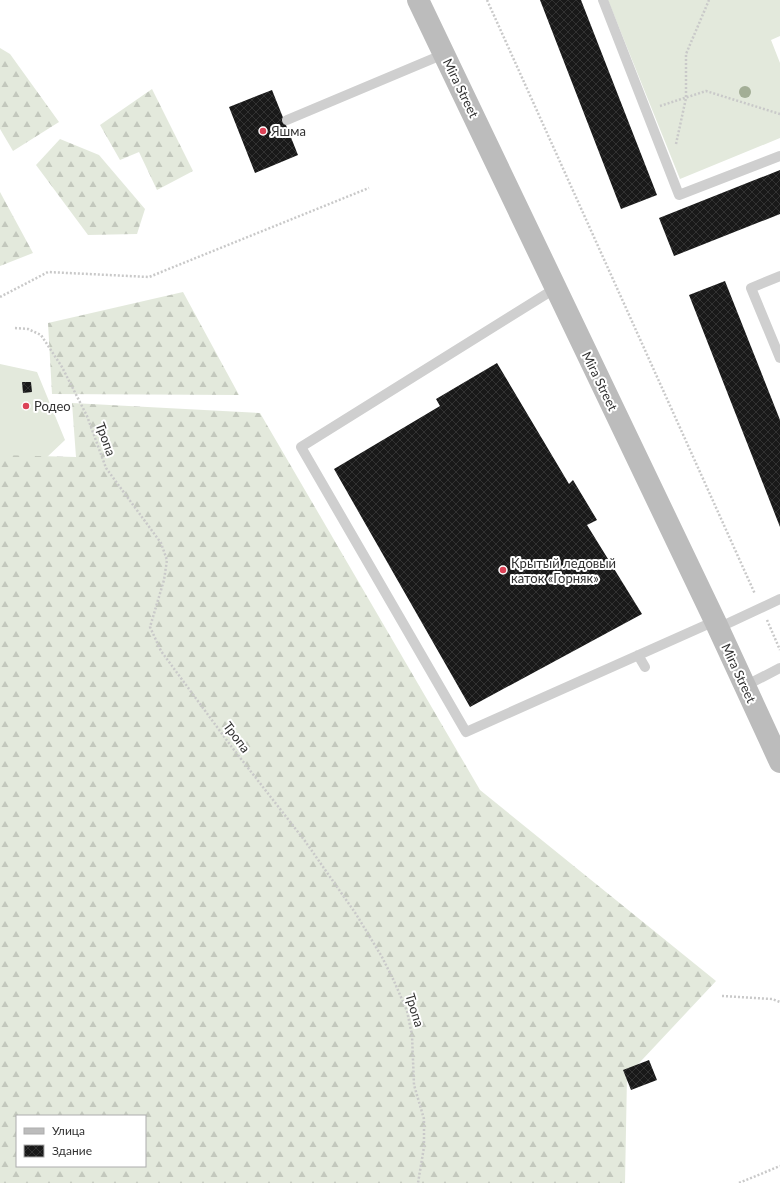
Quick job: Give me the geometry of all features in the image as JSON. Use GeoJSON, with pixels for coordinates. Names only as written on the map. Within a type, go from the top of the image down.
{"type":"FeatureCollection","features":[{"type":"Feature","properties":{"kind":"main road","name":"Mira Street"},"geometry":{"type":"LineString","coordinates":[[418,0],[716,624],[780,762]]}},
{"type":"Feature","properties":{"kind":"lane"},"geometry":{"type":"LineString","coordinates":[[603,0],[679,195],[780,156]]}},
{"type":"Feature","properties":{"kind":"lane"},"geometry":{"type":"LineString","coordinates":[[287,120],[444,54]]}},
{"type":"Feature","properties":{"kind":"lane"},"geometry":{"type":"LineString","coordinates":[[780,276],[751,288],[780,358]]}},
{"type":"Feature","properties":{"kind":"lane"},"geometry":{"type":"LineString","coordinates":[[556,288],[492,323],[301,447],[466,732],[638,655],[761,608],[780,599]]}},
{"type":"Feature","properties":{"kind":"lane"},"geometry":{"type":"LineString","coordinates":[[638,655],[645,668]]}},
{"type":"Feature","properties":{"kind":"lane"},"geometry":{"type":"LineString","coordinates":[[745,686],[780,668]]}},
{"type":"Feature","properties":{"kind":"path"},"geometry":{"type":"LineString","coordinates":[[487,0],[780,650]]}},
{"type":"Feature","properties":{"kind":"path"},"geometry":{"type":"LineString","coordinates":[[670,172],[686,98],[686,54],[709,0]]}},
{"type":"Feature","properties":{"kind":"path"},"geometry":{"type":"LineString","coordinates":[[670,103],[706,91],[780,114]]}},
{"type":"Feature","properties":{"kind":"path"},"geometry":{"type":"LineString","coordinates":[[0,297],[48,272],[149,277],[369,188]]}},
{"type":"Feature","properties":{"kind":"path","name":"Тропа"},"geometry":{"type":"LineString","coordinates":[[15,328],[28,329],[41,335],[54,354],[87,416],[106,468],[161,543],[167,560],[164,580],[150,627],[161,651],[231,746],[305,841],[356,914],[382,957],[394,982],[408,1017],[412,1035],[414,1085],[424,1119],[424,1147],[418,1183]]}},
{"type":"Feature","properties":{"kind":"path"},"geometry":{"type":"LineString","coordinates":[[722,996],[772,999],[780,1002]]}},
{"type":"Feature","properties":{"kind":"path"},"geometry":{"type":"LineString","coordinates":[[739,1183],[780,1166]]}},
{"type":"Feature","properties":{"kind":"green space"},"geometry":{"type":"Polygon","coordinates":[[[608,0],[780,0],[780,36],[771,40],[780,63],[780,138],[680,179],[608,0]]]}},
{"type":"Feature","properties":{"kind":"green space"},"geometry":{"type":"Polygon","coordinates":[[[0,48],[10,54],[59,122],[13,151],[0,129],[0,48]]]}},
{"type":"Feature","properties":{"kind":"green space"},"geometry":{"type":"Polygon","coordinates":[[[152,89],[193,171],[157,190],[139,152],[120,160],[100,125],[152,89]]]}},
{"type":"Feature","properties":{"kind":"green space"},"geometry":{"type":"Polygon","coordinates":[[[60,139],[99,155],[145,209],[137,234],[88,235],[36,165],[60,139]]]}},
{"type":"Feature","properties":{"kind":"green space"},"geometry":{"type":"Polygon","coordinates":[[[0,192],[33,253],[0,266],[0,192]]]}},
{"type":"Feature","properties":{"kind":"green space"},"geometry":{"type":"Polygon","coordinates":[[[183,292],[239,395],[52,394],[48,323],[183,292]]]}},
{"type":"Feature","properties":{"kind":"green space","name":"Родео"},"geometry":{"type":"Polygon","coordinates":[[[0,364],[37,372],[65,440],[5,497],[0,495],[0,364]]]}},
{"type":"Feature","properties":{"kind":"green space"},"geometry":{"type":"Polygon","coordinates":[[[72,403],[260,413],[480,790],[716,981],[627,1076],[625,1183],[0,1183],[0,455],[76,457],[72,403]]]}},
{"type":"Feature","properties":{"kind":"building"},"geometry":{"type":"Polygon","coordinates":[[[540,0],[581,0],[657,195],[621,209],[540,0]]]}},
{"type":"Feature","properties":{"kind":"building","name":"Яшма"},"geometry":{"type":"Polygon","coordinates":[[[272,90],[298,155],[255,173],[229,107],[272,90]]]}},
{"type":"Feature","properties":{"kind":"building"},"geometry":{"type":"Polygon","coordinates":[[[780,170],[780,214],[674,256],[659,218],[780,170]]]}},
{"type":"Feature","properties":{"kind":"building"},"geometry":{"type":"Polygon","coordinates":[[[725,281],[780,420],[780,527],[689,295],[725,281]]]}},
{"type":"Feature","properties":{"kind":"building","name":"Крытый ледовый каток «Горняк»"},"geometry":{"type":"Polygon","coordinates":[[[497,363],[569,484],[573,480],[597,520],[587,525],[642,614],[470,707],[334,469],[440,406],[436,399],[497,363]]]}},
{"type":"Feature","properties":{"kind":"building"},"geometry":{"type":"Polygon","coordinates":[[[22,382],[31,382],[32,392],[23,393],[22,382]]]}},
{"type":"Feature","properties":{"kind":"building"},"geometry":{"type":"Polygon","coordinates":[[[649,1060],[657,1080],[631,1090],[623,1070],[649,1060]]]}},
{"type":"Feature","properties":{"kind":"place","name":"Яшма"},"geometry":{"type":"Point","coordinates":[263,131]}},
{"type":"Feature","properties":{"kind":"place","name":"Родео"},"geometry":{"type":"Point","coordinates":[26,406]}},
{"type":"Feature","properties":{"kind":"place","name":"Крытый ледовый каток «Горняк»"},"geometry":{"type":"Point","coordinates":[503,570]}}]}
